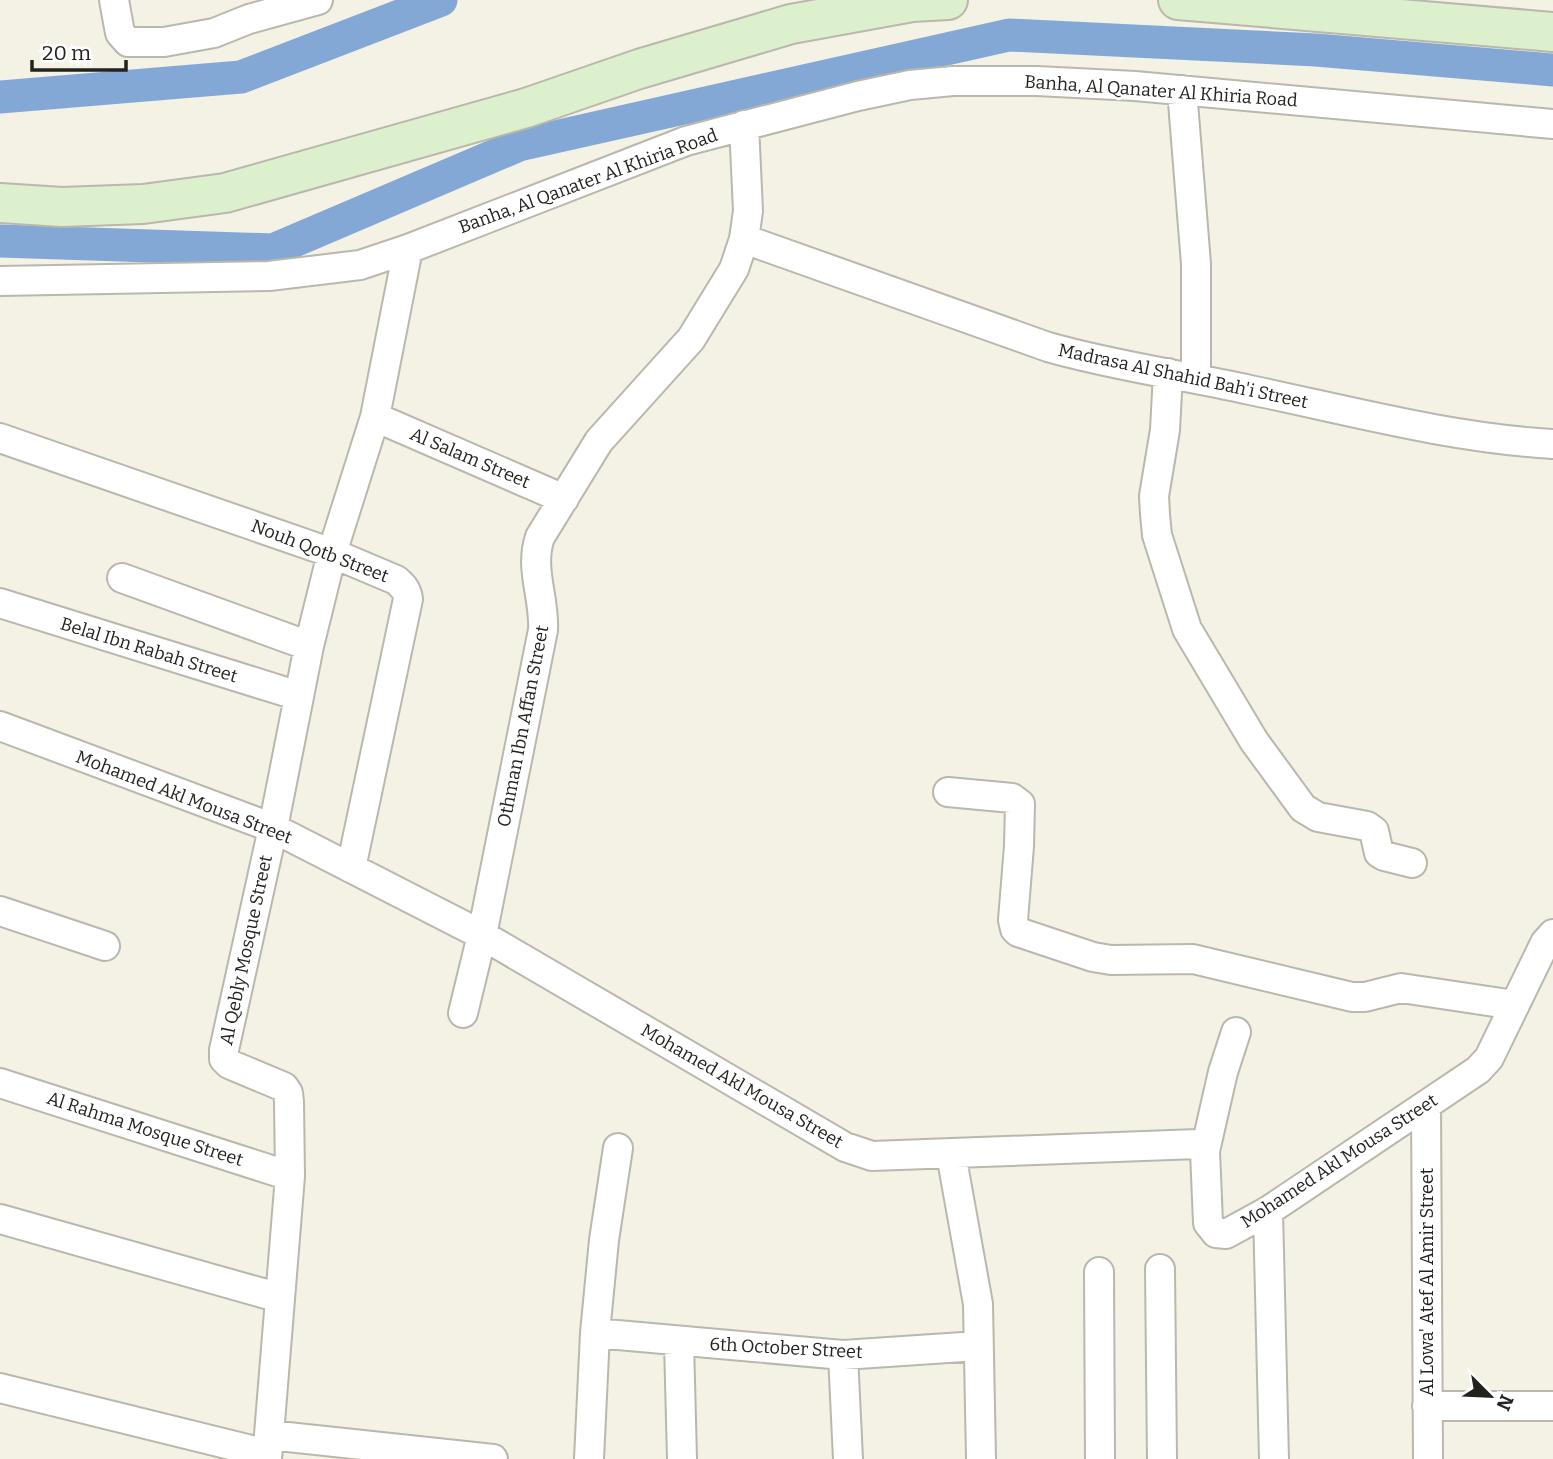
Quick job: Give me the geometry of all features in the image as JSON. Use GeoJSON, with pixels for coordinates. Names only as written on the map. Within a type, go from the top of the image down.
{"type":"FeatureCollection","features":[{"type":"Feature","properties":{"kind":"street"},"geometry":{"type":"LineString","coordinates":[[114,0],[120,33],[128,42],[164,42],[214,33],[249,19],[318,0]]}},
{"type":"Feature","properties":{"kind":"street"},"geometry":{"type":"LineString","coordinates":[[0,203],[62,207],[144,204],[225,193],[526,108],[639,69],[791,24],[912,2],[948,0]]}},
{"type":"Feature","properties":{"kind":"street"},"geometry":{"type":"LineString","coordinates":[[1178,0],[1553,32]]}},
{"type":"Feature","properties":{"kind":"street","name":"Banha, Al Qanater Al Khiria Road"},"geometry":{"type":"LineString","coordinates":[[0,281],[269,276],[360,265],[408,249],[686,141],[910,85],[953,81],[1037,81],[1182,90],[1553,124]]}},
{"type":"Feature","properties":{"kind":"street"},"geometry":{"type":"LineString","coordinates":[[1182,90],[1196,264],[1196,378]]}},
{"type":"Feature","properties":{"kind":"street","name":"Othman Ibn Affan Street"},"geometry":{"type":"LineString","coordinates":[[463,1013],[482,935],[543,630],[534,563],[535,552],[540,537],[599,441],[691,339],[734,268],[744,239],[748,186],[744,125]]}},
{"type":"Feature","properties":{"kind":"street","name":"Madrasa Al Shahid Bah'i Street"},"geometry":{"type":"LineString","coordinates":[[744,239],[1091,360],[1196,378],[1464,436],[1553,444]]}},
{"type":"Feature","properties":{"kind":"street","name":"Al Qebly Mosque Street"},"geometry":{"type":"LineString","coordinates":[[268,1449],[290,1176],[288,1093],[279,1083],[224,1059],[309,646],[332,553],[376,417],[408,249]]}},
{"type":"Feature","properties":{"kind":"street"},"geometry":{"type":"LineString","coordinates":[[1168,373],[1164,430],[1154,496],[1155,514],[1157,536],[1188,629],[1254,741],[1303,808],[1318,817],[1367,826],[1374,831],[1379,853],[1412,863]]}},
{"type":"Feature","properties":{"kind":"street","name":"Al Salam Street"},"geometry":{"type":"LineString","coordinates":[[376,417],[564,499]]}},
{"type":"Feature","properties":{"kind":"street","name":"Nouh Qotb Street"},"geometry":{"type":"LineString","coordinates":[[0,438],[332,553],[396,580],[407,592],[408,599],[351,868]]}},
{"type":"Feature","properties":{"kind":"street"},"geometry":{"type":"LineString","coordinates":[[122,578],[309,646]]}},
{"type":"Feature","properties":{"kind":"street","name":"Belal Ibn Rabah Street"},"geometry":{"type":"LineString","coordinates":[[0,603],[299,696]]}},
{"type":"Feature","properties":{"kind":"street","name":"Mohamed Akl Mousa Street"},"geometry":{"type":"LineString","coordinates":[[0,726],[273,828],[482,935],[845,1147],[872,1156],[1193,1143],[1203,1147],[1209,1223],[1216,1233],[1226,1234],[1268,1211],[1478,1070],[1489,1058],[1545,943],[1553,934]]}},
{"type":"Feature","properties":{"kind":"street"},"geometry":{"type":"LineString","coordinates":[[948,792],[1012,798],[1020,804],[1013,920],[1018,932],[1093,957],[1111,960],[1193,959],[1352,997],[1365,997],[1401,988],[1515,1004]]}},
{"type":"Feature","properties":{"kind":"street"},"geometry":{"type":"LineString","coordinates":[[0,911],[105,946]]}},
{"type":"Feature","properties":{"kind":"street"},"geometry":{"type":"LineString","coordinates":[[1205,1151],[1223,1072],[1236,1032]]}},
{"type":"Feature","properties":{"kind":"street","name":"Al Rahma Mosque Street"},"geometry":{"type":"LineString","coordinates":[[0,1083],[290,1176]]}},
{"type":"Feature","properties":{"kind":"street","name":"Al Lowa' Atef Al Amir Street"},"geometry":{"type":"LineString","coordinates":[[1426,1105],[1428,1459]]}},
{"type":"Feature","properties":{"kind":"street"},"geometry":{"type":"LineString","coordinates":[[589,1459],[595,1333],[604,1240],[618,1148]]}},
{"type":"Feature","properties":{"kind":"street"},"geometry":{"type":"LineString","coordinates":[[951,1154],[978,1304],[981,1459]]}},
{"type":"Feature","properties":{"kind":"street"},"geometry":{"type":"LineString","coordinates":[[1268,1211],[1274,1459]]}},
{"type":"Feature","properties":{"kind":"street"},"geometry":{"type":"LineString","coordinates":[[0,1219],[280,1298]]}},
{"type":"Feature","properties":{"kind":"street"},"geometry":{"type":"LineString","coordinates":[[1160,1269],[1162,1459]]}},
{"type":"Feature","properties":{"kind":"street"},"geometry":{"type":"LineString","coordinates":[[1099,1272],[1100,1459]]}},
{"type":"Feature","properties":{"kind":"street","name":"6th October Street"},"geometry":{"type":"LineString","coordinates":[[595,1333],[843,1355],[978,1346]]}},
{"type":"Feature","properties":{"kind":"street"},"geometry":{"type":"LineString","coordinates":[[679,1342],[682,1459]]}},
{"type":"Feature","properties":{"kind":"street"},"geometry":{"type":"LineString","coordinates":[[843,1355],[848,1459]]}},
{"type":"Feature","properties":{"kind":"street"},"geometry":{"type":"LineString","coordinates":[[0,1388],[268,1449],[493,1459]]}},
{"type":"Feature","properties":{"kind":"street"},"geometry":{"type":"LineString","coordinates":[[1427,1406],[1553,1406]]}},
{"type":"Feature","properties":{"kind":"waterway"},"geometry":{"type":"LineString","coordinates":[[0,97],[241,77],[441,0]]}},
{"type":"Feature","properties":{"kind":"waterway"},"geometry":{"type":"LineString","coordinates":[[0,241],[273,250],[519,145],[1009,35],[1316,50],[1553,70]]}}]}
